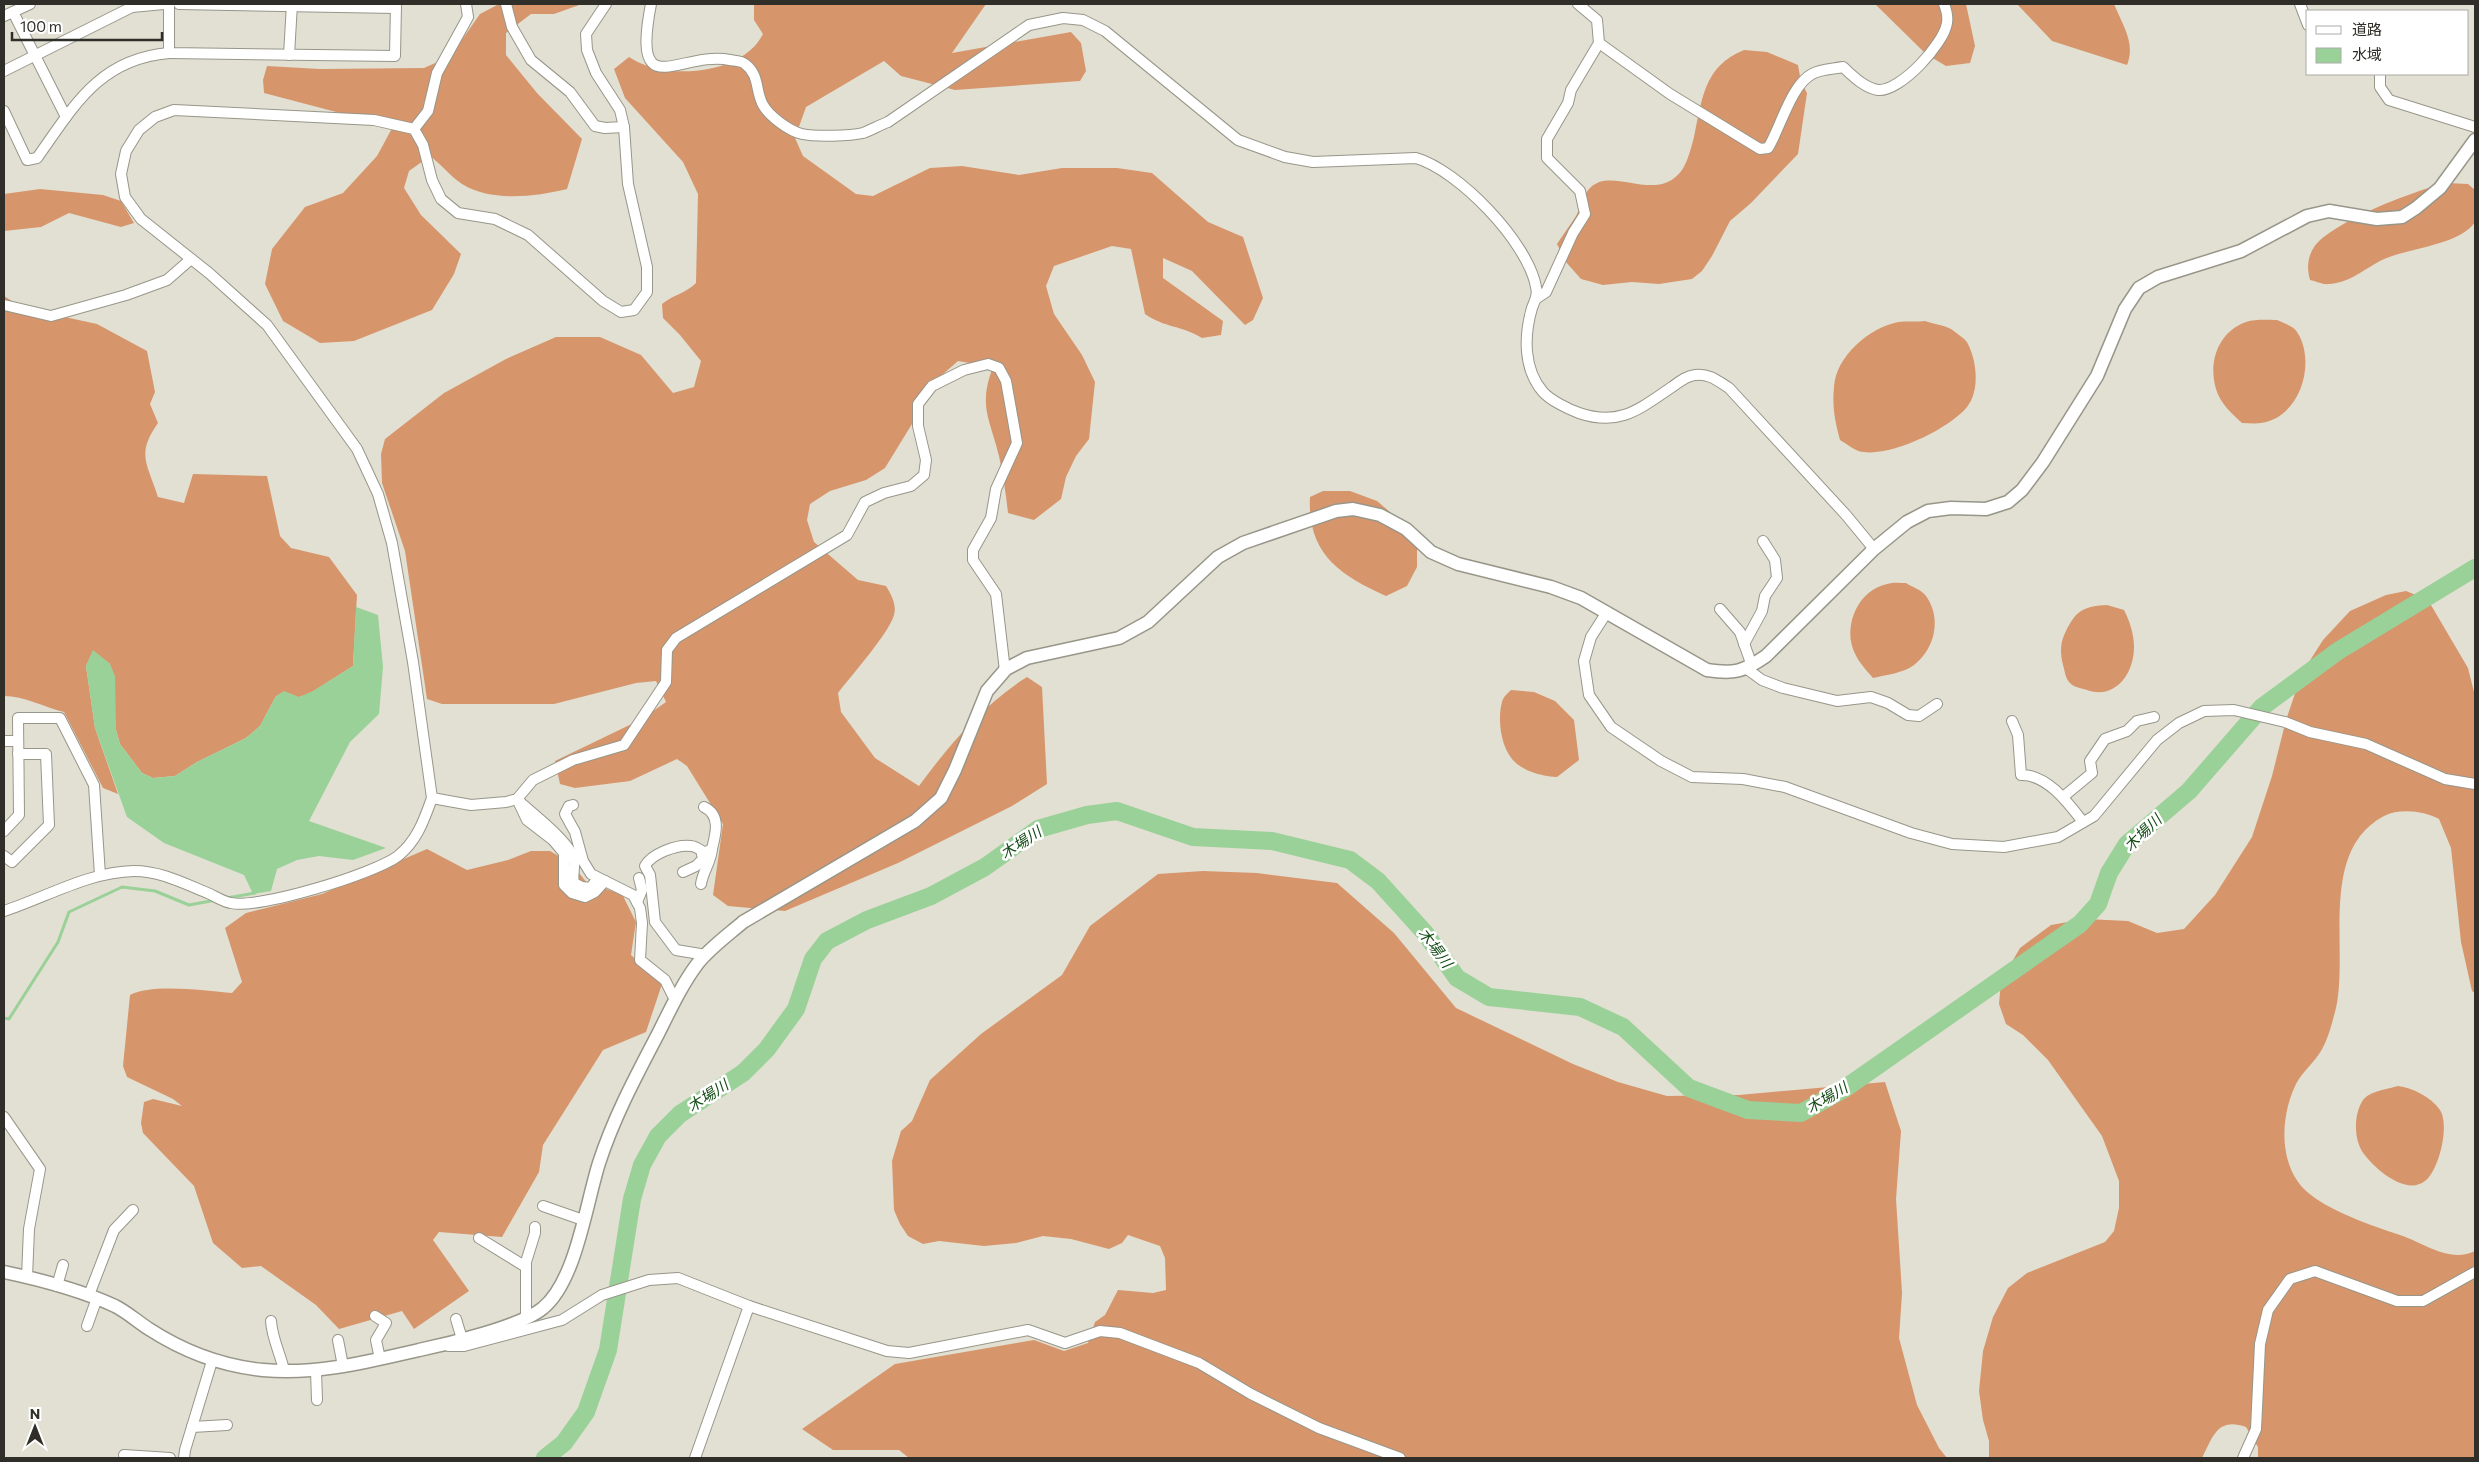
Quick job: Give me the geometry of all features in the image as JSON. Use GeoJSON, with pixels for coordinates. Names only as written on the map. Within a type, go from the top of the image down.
{"type":"FeatureCollection","features":[{"type":"Feature","properties":{"kind":"street"},"geometry":{"type":"LineString","coordinates":[[30,4],[8,14],[37,56],[66,117]]}},
{"type":"Feature","properties":{"kind":"street"},"geometry":{"type":"LineString","coordinates":[[4,71],[37,56],[132,6],[164,4]]}},
{"type":"Feature","properties":{"kind":"street"},"geometry":{"type":"LineString","coordinates":[[169,4],[170,53]]}},
{"type":"Feature","properties":{"kind":"street"},"geometry":{"type":"LineString","coordinates":[[4,111],[27,160],[37,158],[90,86],[104,75],[149,54],[395,56],[396,6],[179,4]]}},
{"type":"Feature","properties":{"kind":"street"},"geometry":{"type":"LineString","coordinates":[[414,129],[428,111],[437,73],[468,17],[466,4]]}},
{"type":"Feature","properties":{"kind":"street"},"geometry":{"type":"LineString","coordinates":[[506,4],[512,28],[531,60],[570,92],[595,126],[605,128],[624,127]]}},
{"type":"Feature","properties":{"kind":"street"},"geometry":{"type":"LineString","coordinates":[[4,911],[100,875],[134,871],[154,872],[230,903],[252,902],[304,891],[370,871],[398,856],[421,830],[432,798],[402,591],[392,543],[378,494],[357,449],[267,326],[191,259],[141,219],[125,197],[121,174],[126,151],[139,130],[154,117],[174,110],[374,120],[414,129],[423,145],[432,180],[440,199],[458,213],[495,220],[528,235],[603,301],[621,312],[634,310],[647,292],[647,268],[628,184],[624,127],[620,110],[596,74],[587,50],[586,34],[606,4]]}},
{"type":"Feature","properties":{"kind":"street"},"geometry":{"type":"LineString","coordinates":[[651,4],[645,44],[651,61],[671,68],[720,58],[744,63],[756,77],[763,104],[777,120],[801,134],[862,133],[888,122],[1029,25],[1063,18],[1083,20],[1105,31],[1238,140],[1285,156],[1313,162],[1416,158],[1444,170],[1483,203],[1520,252],[1533,274],[1537,298],[1526,339],[1526,353],[1543,392],[1572,410],[1592,417],[1613,418],[1630,414],[1682,379],[1694,375],[1709,375],[1729,388],[1874,549]]}},
{"type":"Feature","properties":{"kind":"street"},"geometry":{"type":"LineString","coordinates":[[1537,298],[1546,292],[1573,233],[1585,214],[1580,191],[1547,158],[1547,139],[1568,103],[1571,90],[1599,43],[1597,20],[1578,4]]}},
{"type":"Feature","properties":{"kind":"street"},"geometry":{"type":"LineString","coordinates":[[1599,43],[1670,94],[1760,149],[1768,148],[1796,91],[1811,74],[1843,67],[1861,82],[1879,90],[1899,84],[1915,70],[1941,37],[1947,23],[1944,4]]}},
{"type":"Feature","properties":{"kind":"street"},"geometry":{"type":"LineString","coordinates":[[2300,4],[2306,20]]}},
{"type":"Feature","properties":{"kind":"street"},"geometry":{"type":"LineString","coordinates":[[289,54],[292,5]]}},
{"type":"Feature","properties":{"kind":"street"},"geometry":{"type":"LineString","coordinates":[[2380,75],[2380,87],[2389,100],[2475,127]]}},
{"type":"Feature","properties":{"kind":"street"},"geometry":{"type":"LineString","coordinates":[[4,1272],[93,1297],[118,1308],[151,1330],[212,1361],[263,1370],[316,1371],[380,1359],[440,1346],[526,1318],[542,1310],[558,1293],[568,1273],[599,1162],[621,1104],[675,1000],[698,962],[744,922],[916,821],[942,798],[987,691],[1005,671],[1028,658],[1119,638],[1148,622],[1218,558],[1243,543],[1336,511],[1353,509],[1380,515],[1406,529],[1432,552],[1458,564],[1550,587],[1580,598],[1608,612],[1707,670],[1729,673],[1750,668],[1766,656],[1874,549],[1907,522],[1928,511],[1951,508],[1986,509],[2008,502],[2022,490],[2043,462],[2097,376],[2125,309],[2140,288],[2158,277],[2241,251],[2307,216],[2329,211],[2377,219],[2402,217],[2440,188],[2475,140]]}},
{"type":"Feature","properties":{"kind":"street"},"geometry":{"type":"LineString","coordinates":[[4,305],[51,316],[126,295],[167,280],[191,259]]}},
{"type":"Feature","properties":{"kind":"street"},"geometry":{"type":"LineString","coordinates":[[432,798],[471,805],[517,799],[533,780],[573,760],[624,745],[666,682],[667,650],[676,638],[847,535],[865,502],[884,493],[911,486],[924,475],[926,460],[918,426],[918,404],[932,386],[964,370],[988,364],[999,368],[1006,381],[1017,442],[996,489],[991,518],[973,550],[973,560],[996,594],[1005,671]]}},
{"type":"Feature","properties":{"kind":"street"},"geometry":{"type":"LineString","coordinates":[[1744,644],[1762,611],[1765,596],[1777,578],[1775,560],[1763,541]]}},
{"type":"Feature","properties":{"kind":"street"},"geometry":{"type":"LineString","coordinates":[[1720,609],[1740,632],[1750,668],[1762,680],[1783,688],[1837,701],[1872,697],[1888,702],[1908,715],[1919,716],[1937,704]]}},
{"type":"Feature","properties":{"kind":"street"},"geometry":{"type":"LineString","coordinates":[[1608,612],[1591,637],[1584,661],[1589,695],[1611,727],[1661,761],[1692,777],[1743,779],[1785,787],[1911,833],[1952,844],[2004,847],[2058,837],[2094,816],[2157,740],[2179,723],[2204,712],[2234,710],[2285,722],[2310,732],[2366,744],[2445,779],[2475,784]]}},
{"type":"Feature","properties":{"kind":"street"},"geometry":{"type":"LineString","coordinates":[[2063,797],[2092,773],[2090,761],[2105,739],[2127,731],[2137,721],[2154,717]]}},
{"type":"Feature","properties":{"kind":"street"},"geometry":{"type":"LineString","coordinates":[[4,831],[19,815],[18,718],[60,718],[94,785],[100,875]]}},
{"type":"Feature","properties":{"kind":"street"},"geometry":{"type":"LineString","coordinates":[[2012,721],[2018,735],[2021,775],[2029,774],[2063,797],[2083,822]]}},
{"type":"Feature","properties":{"kind":"street"},"geometry":{"type":"LineString","coordinates":[[4,741],[18,741]]}},
{"type":"Feature","properties":{"kind":"street"},"geometry":{"type":"LineString","coordinates":[[4,856],[12,862],[49,825],[46,754],[18,754]]}},
{"type":"Feature","properties":{"kind":"street"},"geometry":{"type":"LineString","coordinates":[[517,799],[527,820],[553,840],[564,853],[564,885],[572,893],[585,897],[595,892],[602,879]]}},
{"type":"Feature","properties":{"kind":"street"},"geometry":{"type":"LineString","coordinates":[[573,805],[569,806],[565,814],[575,832],[583,861],[591,874],[633,894],[639,905],[642,923],[640,960],[665,980],[675,1000]]}},
{"type":"Feature","properties":{"kind":"street"},"geometry":{"type":"LineString","coordinates":[[701,884],[702,876],[711,861],[716,820],[712,811],[704,807]]}},
{"type":"Feature","properties":{"kind":"street"},"geometry":{"type":"LineString","coordinates":[[683,872],[696,866],[703,859],[702,851],[691,846],[677,847],[648,860],[645,866],[650,875],[655,922],[676,950],[706,956]]}},
{"type":"Feature","properties":{"kind":"street"},"geometry":{"type":"LineString","coordinates":[[702,854],[712,849]]}},
{"type":"Feature","properties":{"kind":"street"},"geometry":{"type":"LineString","coordinates":[[639,878],[642,890],[639,905]]}},
{"type":"Feature","properties":{"kind":"street"},"geometry":{"type":"LineString","coordinates":[[639,905],[653,904]]}},
{"type":"Feature","properties":{"kind":"street"},"geometry":{"type":"LineString","coordinates":[[4,1117],[40,1169],[29,1229],[27,1277]]}},
{"type":"Feature","properties":{"kind":"street"},"geometry":{"type":"LineString","coordinates":[[543,1206],[583,1220]]}},
{"type":"Feature","properties":{"kind":"street"},"geometry":{"type":"LineString","coordinates":[[86,1326],[114,1230],[133,1210]]}},
{"type":"Feature","properties":{"kind":"street"},"geometry":{"type":"LineString","coordinates":[[526,1318],[526,1267],[536,1233],[535,1227]]}},
{"type":"Feature","properties":{"kind":"street"},"geometry":{"type":"LineString","coordinates":[[479,1238],[526,1267]]}},
{"type":"Feature","properties":{"kind":"street"},"geometry":{"type":"LineString","coordinates":[[58,1286],[63,1265]]}},
{"type":"Feature","properties":{"kind":"street"},"geometry":{"type":"LineString","coordinates":[[2243,1458],[2256,1429],[2260,1344],[2268,1310],[2290,1279],[2315,1271],[2397,1301],[2423,1301],[2475,1272]]}},
{"type":"Feature","properties":{"kind":"street"},"geometry":{"type":"LineString","coordinates":[[440,1346],[464,1346],[562,1320],[602,1296],[649,1280],[678,1278],[749,1306],[887,1351],[909,1353],[1028,1330],[1065,1343],[1100,1331],[1120,1333],[1199,1363],[1251,1394],[1319,1428],[1400,1458]]}},
{"type":"Feature","properties":{"kind":"street"},"geometry":{"type":"LineString","coordinates":[[695,1458],[749,1306]]}},
{"type":"Feature","properties":{"kind":"street"},"geometry":{"type":"LineString","coordinates":[[375,1316],[386,1323],[376,1340],[380,1359]]}},
{"type":"Feature","properties":{"kind":"street"},"geometry":{"type":"LineString","coordinates":[[456,1319],[462,1339]]}},
{"type":"Feature","properties":{"kind":"street"},"geometry":{"type":"LineString","coordinates":[[270,1321],[271,1331],[280,1352],[284,1370]]}},
{"type":"Feature","properties":{"kind":"street"},"geometry":{"type":"LineString","coordinates":[[338,1340],[343,1366]]}},
{"type":"Feature","properties":{"kind":"street"},"geometry":{"type":"LineString","coordinates":[[184,1458],[212,1361]]}},
{"type":"Feature","properties":{"kind":"street"},"geometry":{"type":"LineString","coordinates":[[316,1371],[317,1400]]}},
{"type":"Feature","properties":{"kind":"street"},"geometry":{"type":"LineString","coordinates":[[192,1426],[227,1424]]}},
{"type":"Feature","properties":{"kind":"street"},"geometry":{"type":"LineString","coordinates":[[124,1455],[170,1458]]}},
{"type":"Feature","properties":{"kind":"shaded area"},"geometry":{"type":"Polygon","coordinates":[[[499,4],[582,4],[554,14],[531,14],[506,33],[506,55],[537,93],[582,139],[567,189],[527,196],[499,196],[473,190],[453,177],[430,156],[409,171],[404,188],[421,215],[461,254],[454,274],[432,310],[354,341],[320,343],[283,321],[265,284],[272,249],[305,207],[343,193],[377,156],[396,121],[340,113],[264,93],[263,80],[267,66],[320,69],[424,68],[442,60],[454,51],[480,14],[499,4]]]}},
{"type":"Feature","properties":{"kind":"shaded area"},"geometry":{"type":"Polygon","coordinates":[[[754,4],[986,4],[952,53],[1071,32],[1081,43],[1086,71],[1080,81],[955,90],[901,76],[884,61],[806,107],[795,138],[803,156],[856,194],[873,196],[930,168],[962,166],[1019,175],[1062,168],[1117,168],[1152,173],[1208,222],[1243,237],[1263,298],[1253,320],[1245,325],[1192,271],[1163,258],[1163,278],[1223,321],[1221,335],[1202,338],[1159,322],[1145,314],[1131,249],[1112,246],[1054,266],[1046,286],[1054,314],[1082,355],[1095,382],[1089,439],[1076,456],[1066,477],[1061,499],[1034,520],[1008,513],[996,443],[989,422],[986,403],[986,392],[993,367],[958,361],[942,375],[885,468],[866,480],[830,491],[810,504],[807,520],[814,542],[858,580],[886,586],[892,596],[895,611],[891,623],[838,693],[841,712],[875,758],[919,786],[942,755],[968,726],[996,700],[1027,677],[1042,687],[1047,784],[1012,806],[898,863],[785,911],[728,906],[713,895],[723,824],[687,766],[677,759],[630,781],[575,788],[560,784],[555,761],[642,719],[666,702],[656,681],[636,683],[554,704],[442,704],[427,699],[405,551],[382,483],[381,454],[385,439],[444,393],[506,359],[556,337],[600,337],[641,355],[673,393],[694,387],[701,361],[663,318],[662,304],[696,283],[698,194],[683,162],[625,98],[614,69],[629,57],[644,65],[681,71],[721,66],[738,59],[753,48],[763,34],[754,20],[754,4]]]}},
{"type":"Feature","properties":{"kind":"shaded area"},"geometry":{"type":"Polygon","coordinates":[[[1875,4],[1966,4],[1975,46],[1970,63],[1946,66],[1926,54],[1875,4]]]}},
{"type":"Feature","properties":{"kind":"shaded area"},"geometry":{"type":"Polygon","coordinates":[[[2017,4],[2114,4],[2129,41],[2130,49],[2127,65],[2052,41],[2017,4]]]}},
{"type":"Feature","properties":{"kind":"shaded area"},"geometry":{"type":"Polygon","coordinates":[[[1744,50],[1767,52],[1798,65],[1801,82],[1807,93],[1798,154],[1751,203],[1730,221],[1712,256],[1702,271],[1692,279],[1659,284],[1632,282],[1603,285],[1581,279],[1566,262],[1557,244],[1576,216],[1590,188],[1599,182],[1610,180],[1648,185],[1672,180],[1682,170],[1688,159],[1707,85],[1720,65],[1744,50]]]}},
{"type":"Feature","properties":{"kind":"shaded area"},"geometry":{"type":"Polygon","coordinates":[[[2447,183],[2468,184],[2475,190],[2475,222],[2467,230],[2445,241],[2380,261],[2356,276],[2343,281],[2327,284],[2310,280],[2309,259],[2314,247],[2338,227],[2375,208],[2415,192],[2447,183]]]}},
{"type":"Feature","properties":{"kind":"shaded area"},"geometry":{"type":"Polygon","coordinates":[[[40,189],[103,195],[121,201],[134,223],[121,227],[69,213],[41,227],[4,231],[4,194],[40,189]]]}},
{"type":"Feature","properties":{"kind":"shaded area"},"geometry":{"type":"Polygon","coordinates":[[[4,296],[23,308],[97,324],[147,351],[155,392],[150,404],[158,423],[151,434],[145,451],[147,467],[158,497],[184,503],[193,474],[267,476],[280,536],[291,548],[329,557],[357,595],[353,666],[309,694],[299,697],[276,696],[260,726],[246,738],[197,762],[175,776],[153,778],[142,773],[120,744],[116,730],[110,664],[93,651],[86,666],[95,728],[118,794],[103,788],[64,712],[12,696],[4,696],[4,296]]]}},
{"type":"Feature","properties":{"kind":"shaded area"},"geometry":{"type":"Polygon","coordinates":[[[2253,320],[2277,320],[2296,330],[2303,344],[2305,373],[2301,387],[2295,400],[2286,411],[2275,419],[2261,423],[2242,423],[2223,404],[2216,389],[2213,369],[2218,349],[2228,333],[2246,322],[2253,320]]]}},
{"type":"Feature","properties":{"kind":"shaded area"},"geometry":{"type":"Polygon","coordinates":[[[1925,321],[1951,329],[1967,342],[1971,351],[1976,376],[1974,393],[1967,407],[1959,415],[1934,432],[1889,450],[1861,452],[1840,440],[1835,420],[1834,387],[1836,376],[1847,354],[1866,337],[1887,325],[1898,322],[1925,321]]]}},
{"type":"Feature","properties":{"kind":"shaded area"},"geometry":{"type":"Polygon","coordinates":[[[1323,491],[1350,491],[1377,501],[1403,523],[1417,546],[1417,567],[1407,586],[1386,596],[1354,580],[1329,560],[1320,547],[1310,516],[1310,497],[1323,491]]]}},
{"type":"Feature","properties":{"kind":"shaded area"},"geometry":{"type":"Polygon","coordinates":[[[1889,583],[1906,583],[1924,594],[1931,605],[1935,623],[1931,642],[1927,651],[1910,668],[1873,678],[1859,661],[1853,649],[1851,639],[1852,619],[1862,600],[1877,587],[1889,583]]]}},
{"type":"Feature","properties":{"kind":"shaded area"},"geometry":{"type":"Polygon","coordinates":[[[2406,591],[2428,600],[2468,668],[2475,696],[2475,993],[2472,991],[2461,942],[2451,848],[2439,819],[2412,811],[2397,812],[2384,816],[2364,832],[2350,852],[2343,877],[2340,903],[2339,984],[2336,1008],[2324,1046],[2296,1084],[2290,1098],[2285,1128],[2285,1143],[2287,1158],[2292,1172],[2300,1185],[2311,1195],[2330,1207],[2435,1250],[2455,1255],[2475,1251],[2475,1458],[2258,1458],[2258,1447],[2246,1427],[2228,1425],[2222,1427],[2213,1436],[2202,1458],[1989,1458],[1989,1441],[1983,1420],[1979,1391],[1983,1351],[1993,1317],[2008,1288],[2027,1273],[2105,1242],[2114,1231],[2119,1208],[2119,1181],[2102,1136],[2048,1060],[2023,1035],[2006,1024],[1999,1004],[2001,981],[2020,948],[2051,925],[2085,919],[2128,921],[2157,933],[2184,929],[2215,895],[2252,837],[2272,776],[2286,720],[2302,673],[2323,640],[2350,611],[2386,595],[2406,591]]]}},
{"type":"Feature","properties":{"kind":"shaded area"},"geometry":{"type":"Polygon","coordinates":[[[2107,605],[2124,610],[2132,633],[2133,657],[2131,667],[2121,682],[2114,688],[2097,692],[2075,686],[2068,681],[2062,661],[2061,648],[2066,631],[2074,618],[2082,610],[2107,605]]]}},
{"type":"Feature","properties":{"kind":"shaded area"},"geometry":{"type":"Polygon","coordinates":[[[1511,690],[1534,692],[1555,701],[1574,720],[1579,760],[1557,777],[1541,775],[1526,770],[1517,764],[1507,751],[1500,727],[1500,718],[1503,700],[1511,690]]]}},
{"type":"Feature","properties":{"kind":"shaded area"},"geometry":{"type":"Polygon","coordinates":[[[427,849],[467,870],[508,860],[531,851],[550,851],[572,864],[587,883],[622,894],[636,922],[631,955],[662,984],[646,1032],[603,1050],[543,1145],[539,1172],[502,1237],[439,1232],[433,1240],[469,1291],[414,1329],[402,1311],[339,1329],[316,1305],[261,1266],[242,1268],[213,1243],[194,1186],[143,1133],[141,1123],[144,1102],[153,1099],[182,1106],[173,1099],[127,1077],[123,1066],[130,995],[152,989],[232,993],[242,982],[225,928],[246,913],[322,894],[427,849]]]}},
{"type":"Feature","properties":{"kind":"shaded area"},"geometry":{"type":"Polygon","coordinates":[[[1203,871],[1257,873],[1337,883],[1394,933],[1456,1008],[1573,1064],[1618,1082],[1667,1096],[1739,1095],[1885,1082],[1901,1131],[1896,1199],[1902,1293],[1899,1338],[1917,1405],[1939,1448],[1947,1458],[909,1458],[899,1450],[833,1450],[802,1429],[895,1364],[1034,1340],[1064,1351],[1088,1343],[1095,1322],[1105,1315],[1118,1290],[1153,1293],[1166,1290],[1165,1258],[1160,1246],[1128,1235],[1122,1243],[1109,1249],[1071,1239],[1043,1236],[1016,1243],[984,1246],[939,1241],[923,1244],[908,1236],[894,1210],[892,1161],[901,1131],[912,1121],[930,1080],[981,1034],[1062,975],[1090,926],[1158,874],[1203,871]]]}},
{"type":"Feature","properties":{"kind":"shaded area"},"geometry":{"type":"Polygon","coordinates":[[[2398,1086],[2416,1091],[2427,1097],[2440,1110],[2443,1117],[2442,1147],[2439,1158],[2430,1176],[2417,1185],[2400,1183],[2383,1173],[2364,1154],[2358,1142],[2356,1120],[2363,1100],[2375,1092],[2398,1086]]]}},
{"type":"Feature","properties":{"kind":"water"},"geometry":{"type":"Polygon","coordinates":[[[356,607],[378,615],[383,667],[379,714],[350,742],[309,821],[386,848],[353,860],[319,856],[297,860],[277,869],[271,891],[253,894],[244,875],[164,843],[127,817],[95,728],[86,666],[93,650],[110,664],[115,676],[116,730],[120,744],[142,773],[153,778],[175,776],[197,762],[246,738],[260,726],[276,696],[284,691],[299,697],[313,691],[353,666],[356,607]]]}},
{"type":"Feature","properties":{"kind":"waterway","name":"木場川"},"geometry":{"type":"LineString","coordinates":[[545,1458],[564,1443],[586,1412],[608,1350],[632,1199],[642,1165],[658,1136],[680,1114],[743,1073],[767,1049],[796,1009],[813,959],[827,941],[867,920],[931,896],[985,867],[1038,829],[1087,815],[1117,811],[1193,837],[1272,841],[1350,860],[1378,881],[1425,933],[1457,978],[1489,997],[1580,1007],[1623,1027],[1689,1088],[1748,1110],[1801,1113],[1844,1089],[2080,924],[2098,904],[2109,873],[2127,844],[2189,791],[2262,707],[2338,651],[2475,568]]}},
{"type":"Feature","properties":{"kind":"waterway"},"geometry":{"type":"LineString","coordinates":[[4,1018],[9,1019],[58,942],[69,912],[122,887],[155,891],[189,905],[216,900]]}},
{"type":"Feature","properties":{"kind":"waterway"},"geometry":{"type":"LineString","coordinates":[[227,898],[255,893]]}}]}
